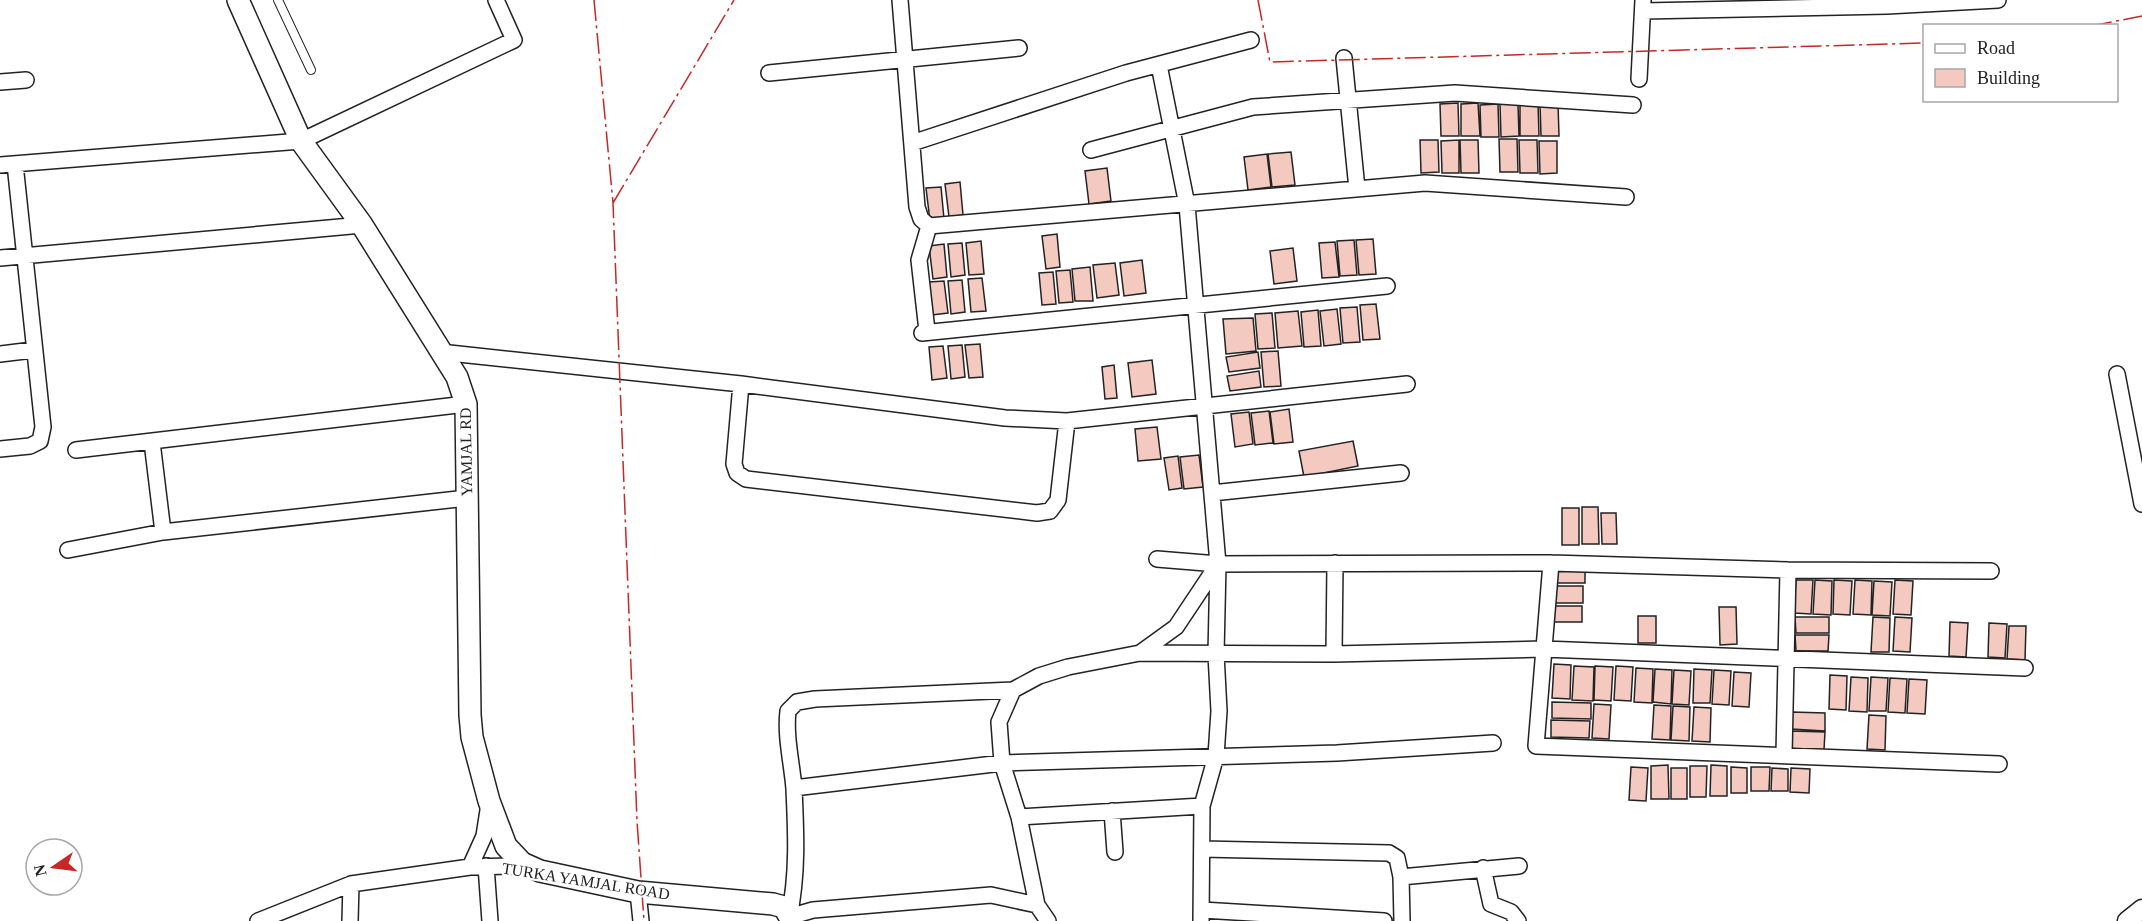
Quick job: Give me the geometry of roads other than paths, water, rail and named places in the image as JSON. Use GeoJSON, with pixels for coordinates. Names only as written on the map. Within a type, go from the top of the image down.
{"type":"FeatureCollection","features":[{"type":"Feature","properties":{"kind":"main road","name":"YAMJAL RD"},"geometry":{"type":"LineString","coordinates":[[238,0],[301,141],[362,225],[457,377],[466,404],[472,737],[489,801],[506,846],[522,863],[540,871]]}},
{"type":"Feature","properties":{"kind":"main road","name":"TURKA YAMJAL ROAD"},"geometry":{"type":"LineString","coordinates":[[540,871],[638,892],[773,904],[784,907],[790,919]]}},
{"type":"Feature","properties":{"kind":"street"},"geometry":{"type":"LineString","coordinates":[[0,450],[30,446],[40,441],[42,427],[25,256],[8,165],[301,141],[514,40],[496,0]]}},
{"type":"Feature","properties":{"kind":"street"},"geometry":{"type":"LineString","coordinates":[[900,0],[917,207],[921,219],[929,226],[1425,183],[1626,197]]}},
{"type":"Feature","properties":{"kind":"street"},"geometry":{"type":"LineString","coordinates":[[1639,79],[1643,6],[1887,6],[1998,0]]}},
{"type":"Feature","properties":{"kind":"street"},"geometry":{"type":"LineString","coordinates":[[912,143],[1126,73],[1251,40]]}},
{"type":"Feature","properties":{"kind":"street"},"geometry":{"type":"LineString","coordinates":[[770,73],[1019,48]]}},
{"type":"Feature","properties":{"kind":"street"},"geometry":{"type":"LineString","coordinates":[[1344,58],[1357,189]]}},
{"type":"Feature","properties":{"kind":"street"},"geometry":{"type":"LineString","coordinates":[[1160,65],[1187,205],[1218,564],[1216,654],[1219,711],[1216,756],[1202,806],[1202,916],[1384,921]]}},
{"type":"Feature","properties":{"kind":"street"},"geometry":{"type":"LineString","coordinates":[[0,82],[26,80]]}},
{"type":"Feature","properties":{"kind":"street"},"geometry":{"type":"LineString","coordinates":[[1091,150],[1253,107],[1455,93],[1633,105]]}},
{"type":"Feature","properties":{"kind":"street"},"geometry":{"type":"LineString","coordinates":[[0,258],[362,225]]}},
{"type":"Feature","properties":{"kind":"street"},"geometry":{"type":"LineString","coordinates":[[929,226],[919,260],[924,332],[1387,286]]}},
{"type":"Feature","properties":{"kind":"street"},"geometry":{"type":"LineString","coordinates":[[0,354],[33,350]]}},
{"type":"Feature","properties":{"kind":"street"},"geometry":{"type":"LineString","coordinates":[[441,352],[741,384],[1005,418],[1067,421],[1407,384]]}},
{"type":"Feature","properties":{"kind":"street"},"geometry":{"type":"LineString","coordinates":[[2117,374],[2130,453],[2142,504]]}},
{"type":"Feature","properties":{"kind":"street"},"geometry":{"type":"LineString","coordinates":[[741,384],[734,464],[737,473],[746,479],[1037,513],[1050,511],[1058,500],[1067,421]]}},
{"type":"Feature","properties":{"kind":"street"},"geometry":{"type":"LineString","coordinates":[[76,450],[466,404]]}},
{"type":"Feature","properties":{"kind":"street"},"geometry":{"type":"LineString","coordinates":[[152,442],[163,532]]}},
{"type":"Feature","properties":{"kind":"street"},"geometry":{"type":"LineString","coordinates":[[2130,453],[2142,464]]}},
{"type":"Feature","properties":{"kind":"street"},"geometry":{"type":"LineString","coordinates":[[1212,493],[1401,473]]}},
{"type":"Feature","properties":{"kind":"street"},"geometry":{"type":"LineString","coordinates":[[68,550],[163,532],[467,498]]}},
{"type":"Feature","properties":{"kind":"street"},"geometry":{"type":"LineString","coordinates":[[1157,559],[1218,564],[1551,562],[1788,570],[1990,571]]}},
{"type":"Feature","properties":{"kind":"street"},"geometry":{"type":"LineString","coordinates":[[1551,562],[1536,746],[1999,764]]}},
{"type":"Feature","properties":{"kind":"street"},"geometry":{"type":"LineString","coordinates":[[1334,654],[1335,563]]}},
{"type":"Feature","properties":{"kind":"street"},"geometry":{"type":"LineString","coordinates":[[1140,653],[1176,627],[1218,564]]}},
{"type":"Feature","properties":{"kind":"street"},"geometry":{"type":"LineString","coordinates":[[1784,754],[1788,657],[1788,570]]}},
{"type":"Feature","properties":{"kind":"street"},"geometry":{"type":"LineString","coordinates":[[790,919],[796,882],[794,788],[786,724],[788,711],[797,702],[1013,690],[1039,676],[1068,667],[1140,653],[1334,654],[1545,649],[2025,668]]}},
{"type":"Feature","properties":{"kind":"street"},"geometry":{"type":"LineString","coordinates":[[1013,690],[999,722],[1002,763],[1018,817],[1037,905],[1048,921]]}},
{"type":"Feature","properties":{"kind":"street"},"geometry":{"type":"LineString","coordinates":[[794,788],[1002,763],[1337,753],[1493,743]]}},
{"type":"Feature","properties":{"kind":"street"},"geometry":{"type":"LineString","coordinates":[[470,867],[484,836],[489,801]]}},
{"type":"Feature","properties":{"kind":"street"},"geometry":{"type":"LineString","coordinates":[[1018,817],[1202,806]]}},
{"type":"Feature","properties":{"kind":"street"},"geometry":{"type":"LineString","coordinates":[[1112,811],[1115,852]]}},
{"type":"Feature","properties":{"kind":"street"},"geometry":{"type":"LineString","coordinates":[[1202,849],[1389,853],[1397,858],[1401,877],[1402,921]]}},
{"type":"Feature","properties":{"kind":"street"},"geometry":{"type":"LineString","coordinates":[[486,866],[490,921]]}},
{"type":"Feature","properties":{"kind":"street","name":"TURKA YAMJAL ROAD"},"geometry":{"type":"LineString","coordinates":[[258,921],[351,884],[470,867],[510,866],[540,871]]}},
{"type":"Feature","properties":{"kind":"street"},"geometry":{"type":"LineString","coordinates":[[1401,877],[1519,866]]}},
{"type":"Feature","properties":{"kind":"street"},"geometry":{"type":"LineString","coordinates":[[1483,868],[1491,904],[1511,912],[1518,921]]}},
{"type":"Feature","properties":{"kind":"street"},"geometry":{"type":"LineString","coordinates":[[350,921],[351,884]]}},
{"type":"Feature","properties":{"kind":"street"},"geometry":{"type":"LineString","coordinates":[[638,892],[641,921]]}},
{"type":"Feature","properties":{"kind":"street"},"geometry":{"type":"LineString","coordinates":[[790,919],[813,910],[991,895],[1037,905]]}},
{"type":"Feature","properties":{"kind":"street"},"geometry":{"type":"LineString","coordinates":[[2127,921],[2142,909]]}},
{"type":"Feature","properties":{"kind":"lane"},"geometry":{"type":"LineString","coordinates":[[278,0],[311,70]]}}]}
